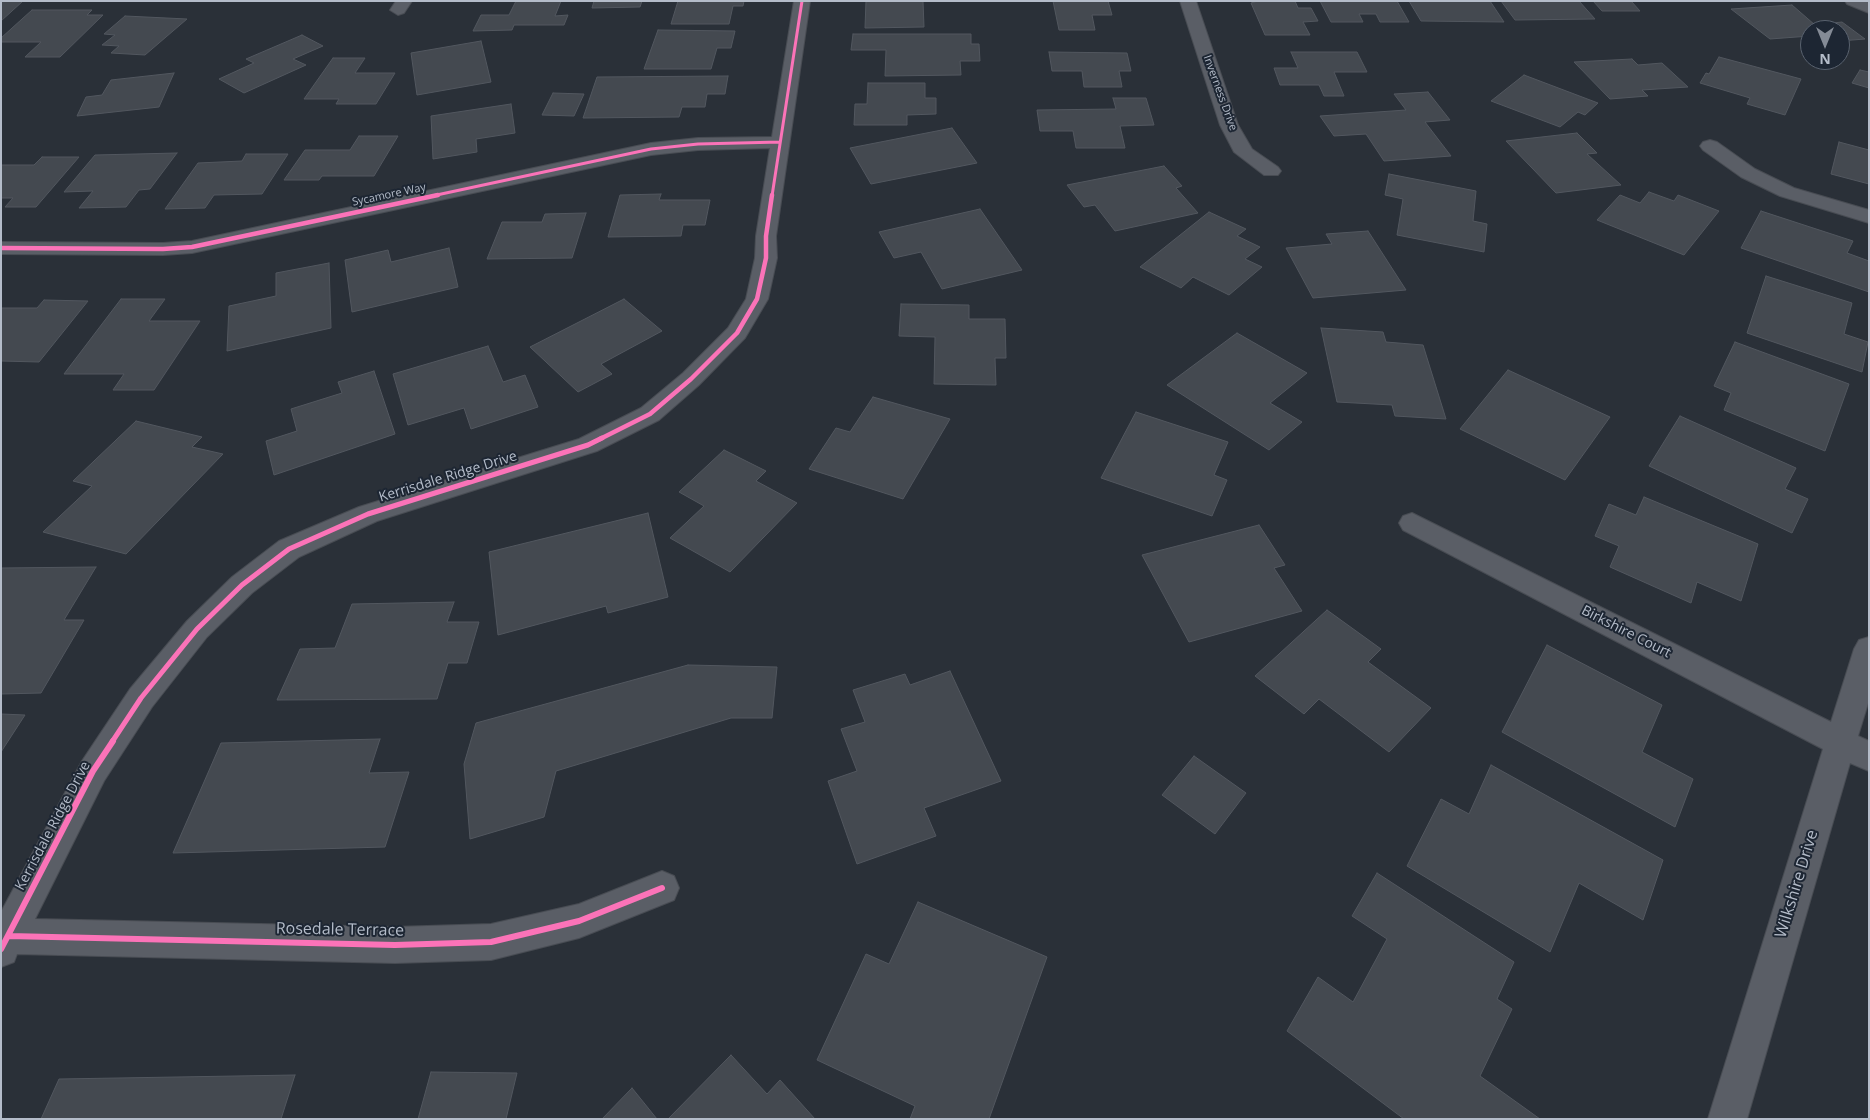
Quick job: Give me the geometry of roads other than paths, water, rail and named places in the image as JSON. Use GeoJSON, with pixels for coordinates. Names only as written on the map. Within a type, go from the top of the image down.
{"type":"FeatureCollection","features":[{"type":"Feature","properties":{"kind":"street","name":"Kerrisdale Ridge Drive"},"geometry":{"type":"LineString","coordinates":[[5,942],[93,771],[141,698],[197,629],[242,586],[289,549],[368,514],[588,445],[650,414],[738,333],[757,298],[766,258],[766,236],[802,1]]}},
{"type":"Feature","properties":{"kind":"street","name":"Inverness Drive"},"geometry":{"type":"LineString","coordinates":[[1188,1],[1229,125],[1244,152],[1271,171]]}},
{"type":"Feature","properties":{"kind":"street"},"geometry":{"type":"LineString","coordinates":[[1853,1],[1869,8]]}},
{"type":"Feature","properties":{"kind":"street","name":"Sycamore Way"},"geometry":{"type":"LineString","coordinates":[[1,248],[135,250],[192,246],[651,149],[698,144],[780,142]]}},
{"type":"Feature","properties":{"kind":"street"},"geometry":{"type":"LineString","coordinates":[[1710,146],[1748,173],[1787,192],[1869,217]]}},
{"type":"Feature","properties":{"kind":"street","name":"Birkshire Court"},"geometry":{"type":"LineString","coordinates":[[1412,523],[1869,757]]}},
{"type":"Feature","properties":{"kind":"street","name":"Wilkshire Drive"},"geometry":{"type":"LineString","coordinates":[[1727,1119],[1839,742],[1869,649]]}},
{"type":"Feature","properties":{"kind":"street","name":"Rosedale Terrace"},"geometry":{"type":"LineString","coordinates":[[5,942],[395,945],[491,942],[579,920],[662,888]]}}]}
